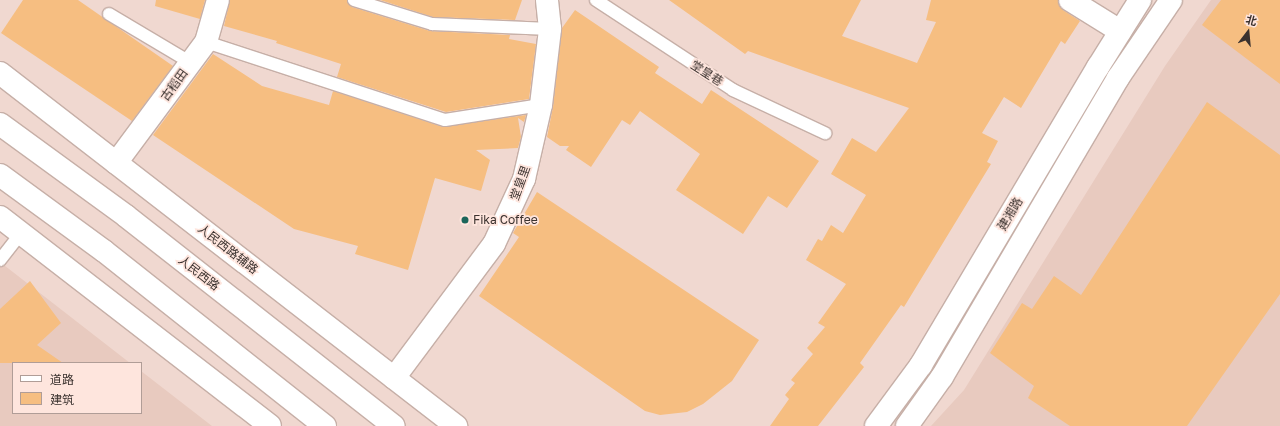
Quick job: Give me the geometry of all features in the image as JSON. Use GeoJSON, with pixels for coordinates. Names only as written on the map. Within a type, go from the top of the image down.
{"type":"FeatureCollection","features":[{"type":"Feature","properties":{"kind":"main road","name":"古稻田"},"geometry":{"type":"LineString","coordinates":[[116,163],[206,42],[218,0]]}},
{"type":"Feature","properties":{"kind":"main road","name":"堂皇里"},"geometry":{"type":"LineString","coordinates":[[394,378],[494,244],[524,179],[542,105],[550,29],[547,0]]}},
{"type":"Feature","properties":{"kind":"main road"},"geometry":{"type":"LineString","coordinates":[[1070,0],[1120,31]]}},
{"type":"Feature","properties":{"kind":"main road","name":"建湘路"},"geometry":{"type":"LineString","coordinates":[[876,426],[920,364],[1140,0]]}},
{"type":"Feature","properties":{"kind":"main road","name":"建湘路"},"geometry":{"type":"LineString","coordinates":[[907,426],[942,377],[1118,78],[1171,0]]}},
{"type":"Feature","properties":{"kind":"main road","name":"人民西路辅路"},"geometry":{"type":"LineString","coordinates":[[0,73],[456,426]]}},
{"type":"Feature","properties":{"kind":"main road","name":"人民西路"},"geometry":{"type":"LineString","coordinates":[[0,124],[126,216],[394,426]]}},
{"type":"Feature","properties":{"kind":"main road"},"geometry":{"type":"LineString","coordinates":[[0,175],[104,251],[325,426]]}},
{"type":"Feature","properties":{"kind":"main road"},"geometry":{"type":"LineString","coordinates":[[0,217],[270,426]]}},
{"type":"Feature","properties":{"kind":"lane"},"geometry":{"type":"LineString","coordinates":[[354,0],[432,24],[550,29]]}},
{"type":"Feature","properties":{"kind":"lane","name":"堂皇巷"},"geometry":{"type":"LineString","coordinates":[[596,0],[733,90],[825,133]]}},
{"type":"Feature","properties":{"kind":"lane"},"geometry":{"type":"LineString","coordinates":[[109,14],[190,62]]}},
{"type":"Feature","properties":{"kind":"lane"},"geometry":{"type":"LineString","coordinates":[[206,42],[445,120],[542,105]]}},
{"type":"Feature","properties":{"kind":"lane"},"geometry":{"type":"LineString","coordinates":[[0,260],[21,233]]}},
{"type":"Feature","properties":{"kind":"shaded area"},"geometry":{"type":"Polygon","coordinates":[[[1211,0],[1280,0],[1280,426],[931,426],[964,390],[1165,66],[1211,0]]]}},
{"type":"Feature","properties":{"kind":"shaded area"},"geometry":{"type":"Polygon","coordinates":[[[0,262],[129,362],[12,362],[12,414],[142,414],[142,372],[212,426],[0,426],[0,262]]]}},
{"type":"Feature","properties":{"kind":"building"},"geometry":{"type":"Polygon","coordinates":[[[23,0],[78,0],[173,66],[132,121],[1,33],[23,0]]]}},
{"type":"Feature","properties":{"kind":"building"},"geometry":{"type":"Polygon","coordinates":[[[156,0],[205,0],[200,19],[155,6],[156,0]]]}},
{"type":"Feature","properties":{"kind":"building"},"geometry":{"type":"Polygon","coordinates":[[[230,0],[347,0],[352,7],[430,31],[510,35],[509,39],[536,44],[529,99],[446,112],[337,77],[341,64],[276,43],[277,41],[224,26],[230,0]]]}},
{"type":"Feature","properties":{"kind":"building"},"geometry":{"type":"Polygon","coordinates":[[[380,0],[522,0],[515,20],[433,17],[380,0]]]}},
{"type":"Feature","properties":{"kind":"building"},"geometry":{"type":"Polygon","coordinates":[[[669,0],[861,0],[842,36],[917,63],[936,22],[926,20],[931,0],[1058,0],[1063,10],[1080,21],[1065,44],[1061,41],[1021,108],[1004,97],[982,133],[998,141],[987,162],[991,164],[904,307],[901,305],[860,363],[864,367],[818,426],[770,426],[789,399],[785,395],[795,383],[791,380],[813,354],[807,348],[825,327],[818,323],[846,284],[806,260],[818,239],[822,241],[831,225],[843,233],[866,195],[831,174],[852,138],[876,152],[909,108],[748,51],[745,54],[669,0]]]}},
{"type":"Feature","properties":{"kind":"building"},"geometry":{"type":"Polygon","coordinates":[[[1221,0],[1280,0],[1280,84],[1202,25],[1221,0]]]}},
{"type":"Feature","properties":{"kind":"building"},"geometry":{"type":"Polygon","coordinates":[[[575,10],[659,67],[655,73],[702,104],[711,90],[819,161],[787,208],[768,196],[743,234],[676,190],[700,154],[640,111],[630,125],[622,120],[591,167],[566,150],[569,146],[560,146],[547,137],[553,107],[562,28],[575,10]]]}},
{"type":"Feature","properties":{"kind":"building"},"geometry":{"type":"Polygon","coordinates":[[[213,54],[262,86],[329,105],[333,91],[443,127],[526,115],[524,122],[518,118],[521,137],[518,148],[476,150],[490,160],[481,191],[435,178],[408,270],[355,254],[358,246],[294,229],[153,135],[213,54]]]}},
{"type":"Feature","properties":{"kind":"building"},"geometry":{"type":"Polygon","coordinates":[[[1207,102],[1280,155],[1280,294],[1187,426],[1070,426],[1028,398],[1034,386],[990,353],[1022,303],[1032,309],[1054,276],[1081,295],[1207,102]]]}},
{"type":"Feature","properties":{"kind":"building"},"geometry":{"type":"Polygon","coordinates":[[[537,192],[759,340],[732,381],[703,404],[687,412],[660,415],[645,411],[479,296],[519,237],[513,233],[537,192]]]}},
{"type":"Feature","properties":{"kind":"building"},"geometry":{"type":"Polygon","coordinates":[[[30,281],[61,323],[37,345],[62,362],[0,363],[0,309],[30,281]]]}},
{"type":"Feature","properties":{"kind":"place","name":"Fika Coffee"},"geometry":{"type":"Point","coordinates":[465,220]}}]}
